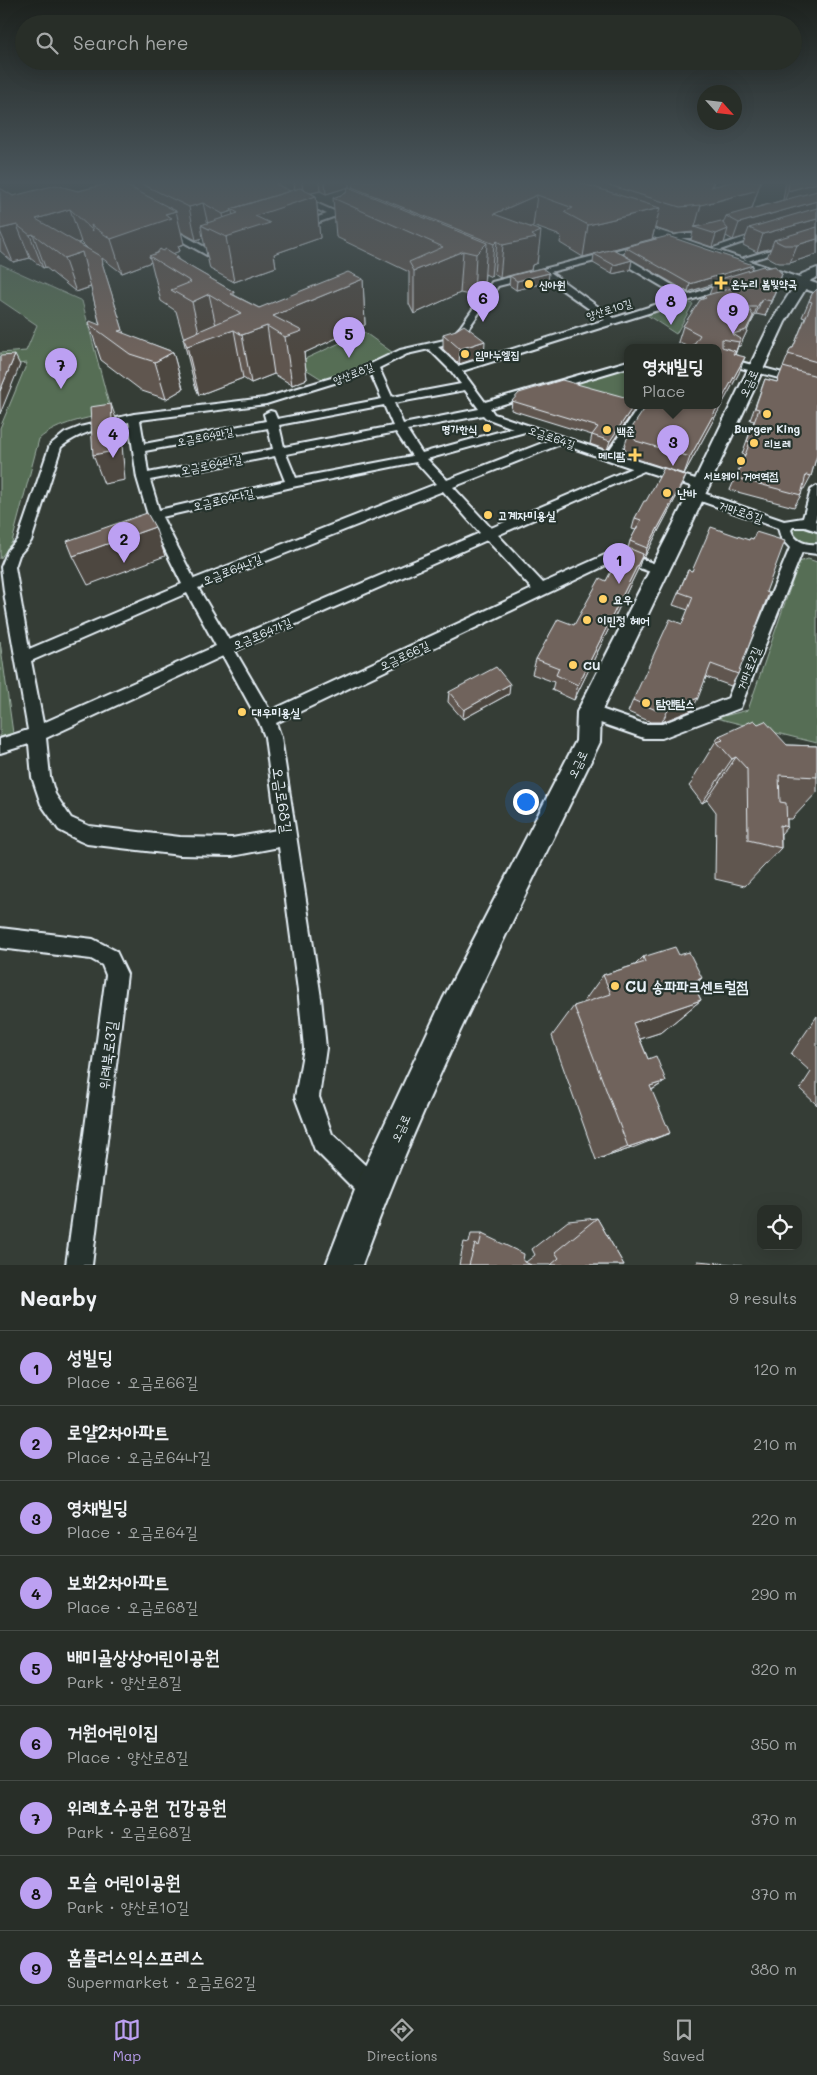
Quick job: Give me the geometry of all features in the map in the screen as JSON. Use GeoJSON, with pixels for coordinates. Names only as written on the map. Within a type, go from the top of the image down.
{"type":"FeatureCollection","features":[{"type":"Feature","properties":{"kind":"main road"},"geometry":{"type":"LineString","coordinates":[[684,240],[769,272],[812,280]]}},
{"type":"Feature","properties":{"kind":"main road"},"geometry":{"type":"LineString","coordinates":[[687,240],[812,280]]}},
{"type":"Feature","properties":{"kind":"main road","name":"오금로"},"geometry":{"type":"LineString","coordinates":[[344,1265],[372,1189],[454,1010],[588,742],[589,712],[778,322],[812,280]]}},
{"type":"Feature","properties":{"kind":"street"},"geometry":{"type":"LineString","coordinates":[[186,240],[215,256],[235,249]]}},
{"type":"Feature","properties":{"kind":"street"},"geometry":{"type":"LineString","coordinates":[[484,280],[495,284],[664,240]]}},
{"type":"Feature","properties":{"kind":"street"},"geometry":{"type":"LineString","coordinates":[[717,248],[744,240]]}},
{"type":"Feature","properties":{"kind":"street"},"geometry":{"type":"LineString","coordinates":[[748,258],[810,240]]}},
{"type":"Feature","properties":{"kind":"street"},"geometry":{"type":"LineString","coordinates":[[612,253],[688,298]]}},
{"type":"Feature","properties":{"kind":"street"},"geometry":{"type":"LineString","coordinates":[[542,271],[612,321]]}},
{"type":"Feature","properties":{"kind":"street"},"geometry":{"type":"LineString","coordinates":[[754,277],[769,272]]}},
{"type":"Feature","properties":{"kind":"street","name":"양산로10길"},"geometry":{"type":"LineString","coordinates":[[456,370],[735,283]]}},
{"type":"Feature","properties":{"kind":"street","name":"양산로8길"},"geometry":{"type":"LineString","coordinates":[[288,836],[232,847],[180,846],[87,835],[66,824],[48,798],[41,778],[37,734],[12,599],[8,567],[14,553],[24,540],[56,445],[62,439],[84,429],[134,417],[266,401],[362,372],[404,352],[452,341],[464,328],[495,284]]}},
{"type":"Feature","properties":{"kind":"street","name":"오금로64길"},"geometry":{"type":"LineString","coordinates":[[431,346],[456,370],[490,416],[644,467],[698,490]]}},
{"type":"Feature","properties":{"kind":"street"},"geometry":{"type":"LineString","coordinates":[[722,360],[817,385]]}},
{"type":"Feature","properties":{"kind":"street","name":"오금로64라길"},"geometry":{"type":"LineString","coordinates":[[143,478],[485,408],[624,365]]}},
{"type":"Feature","properties":{"kind":"street"},"geometry":{"type":"LineString","coordinates":[[373,366],[399,427],[419,458],[488,535],[541,590]]}},
{"type":"Feature","properties":{"kind":"street","name":"오금로64마길"},"geometry":{"type":"LineString","coordinates":[[138,449],[467,386]]}},
{"type":"Feature","properties":{"kind":"street"},"geometry":{"type":"LineString","coordinates":[[266,401],[280,450],[292,482]]}},
{"type":"Feature","properties":{"kind":"street"},"geometry":{"type":"LineString","coordinates":[[611,457],[642,409]]}},
{"type":"Feature","properties":{"kind":"street","name":"오금로68길"},"geometry":{"type":"LineString","coordinates":[[134,417],[143,478],[154,515],[190,586],[266,720],[274,738],[310,998],[315,1048],[307,1097],[323,1142],[372,1189]]}},
{"type":"Feature","properties":{"kind":"street","name":"오금로64다길"},"geometry":{"type":"LineString","coordinates":[[154,515],[292,482],[419,458],[525,428]]}},
{"type":"Feature","properties":{"kind":"street","name":"오금로64나길"},"geometry":{"type":"LineString","coordinates":[[24,658],[190,586],[561,440]]}},
{"type":"Feature","properties":{"kind":"street","name":"오금로64가길"},"geometry":{"type":"LineString","coordinates":[[0,746],[37,734],[226,648],[644,467]]}},
{"type":"Feature","properties":{"kind":"street","name":"거마로8길"},"geometry":{"type":"LineString","coordinates":[[698,490],[785,526]]}},
{"type":"Feature","properties":{"kind":"street"},"geometry":{"type":"LineString","coordinates":[[817,490],[814,525],[794,522],[785,526],[784,530],[787,539],[798,546],[817,549]]}},
{"type":"Feature","properties":{"kind":"street","name":"거마로2길"},"geometry":{"type":"LineString","coordinates":[[589,712],[644,731],[662,731],[734,703],[798,546]]}},
{"type":"Feature","properties":{"kind":"street","name":"오금로66길"},"geometry":{"type":"LineString","coordinates":[[266,720],[616,555],[659,570]]}},
{"type":"Feature","properties":{"kind":"street","name":"위례북로3길"},"geometry":{"type":"LineString","coordinates":[[0,938],[93,949],[109,958],[117,974],[79,1265]]}},
{"type":"Feature","properties":{"kind":"green space"},"geometry":{"type":"Polygon","coordinates":[[[0,264],[82,301],[111,412],[64,425],[39,439],[12,542],[0,559],[0,428],[27,363],[0,366],[0,353],[26,351],[37,325],[0,300],[0,264]]]}},
{"type":"Feature","properties":{"kind":"green space"},"geometry":{"type":"Polygon","coordinates":[[[689,303],[693,304],[676,334],[647,315],[689,303]]]}},
{"type":"Feature","properties":{"kind":"green space"},"geometry":{"type":"Polygon","coordinates":[[[364,332],[396,355],[328,383],[296,363],[364,332]]]}},
{"type":"Feature","properties":{"kind":"green space"},"geometry":{"type":"Polygon","coordinates":[[[624,365],[624,402],[557,384],[624,365]]]}},
{"type":"Feature","properties":{"kind":"green space"},"geometry":{"type":"Polygon","coordinates":[[[798,523],[817,530],[817,546],[803,546],[787,530],[798,523]]]}},
{"type":"Feature","properties":{"kind":"green space"},"geometry":{"type":"Polygon","coordinates":[[[808,559],[817,562],[817,743],[716,718],[748,710],[799,562],[808,559]]]}},
{"type":"Feature","properties":{"kind":"green space"},"geometry":{"type":"Polygon","coordinates":[[[0,641],[13,733],[0,737],[0,641]]]}},
{"type":"Feature","properties":{"kind":"building"},"geometry":{"type":"Polygon","coordinates":[[[41,240],[72,240],[100,256],[123,330],[118,331],[173,352],[155,362],[130,354],[89,324],[90,321],[100,325],[82,252],[64,258],[41,240]]]}},
{"type":"Feature","properties":{"kind":"building"},"geometry":{"type":"Polygon","coordinates":[[[427,240],[480,240],[487,243],[476,254],[463,251],[414,271],[409,262],[443,247],[427,240]]]}},
{"type":"Feature","properties":{"kind":"building"},"geometry":{"type":"Polygon","coordinates":[[[484,240],[526,240],[503,245],[497,241],[494,244],[484,240]]]}},
{"type":"Feature","properties":{"kind":"building"},"geometry":{"type":"Polygon","coordinates":[[[652,240],[680,240],[753,265],[690,284],[625,247],[652,240]]]}},
{"type":"Feature","properties":{"kind":"building"},"geometry":{"type":"Polygon","coordinates":[[[774,240],[814,240],[797,245],[784,245],[774,240]]]}},
{"type":"Feature","properties":{"kind":"building"},"geometry":{"type":"Polygon","coordinates":[[[160,249],[163,251],[166,249],[179,257],[175,258],[234,292],[231,294],[259,308],[348,272],[363,279],[273,316],[302,331],[285,337],[267,326],[242,335],[234,330],[187,346],[183,338],[241,313],[209,294],[192,302],[171,290],[191,282],[149,256],[157,253],[160,249]]]}},
{"type":"Feature","properties":{"kind":"building"},"geometry":{"type":"Polygon","coordinates":[[[613,249],[632,260],[614,265],[594,254],[613,249]]]}},
{"type":"Feature","properties":{"kind":"building"},"geometry":{"type":"Polygon","coordinates":[[[763,266],[765,268],[775,266],[782,274],[771,301],[762,299],[757,307],[748,307],[753,316],[746,330],[733,334],[741,339],[739,342],[722,339],[722,344],[694,344],[700,335],[683,326],[700,300],[706,298],[704,296],[742,285],[714,281],[763,266]]]}},
{"type":"Feature","properties":{"kind":"building"},"geometry":{"type":"Polygon","coordinates":[[[542,268],[549,273],[517,281],[510,276],[542,268]]]}},
{"type":"Feature","properties":{"kind":"building"},"geometry":{"type":"Polygon","coordinates":[[[817,289],[817,362],[788,354],[791,348],[793,348],[812,302],[809,301],[812,294],[817,289]]]}},
{"type":"Feature","properties":{"kind":"building"},"geometry":{"type":"Polygon","coordinates":[[[464,325],[485,341],[460,349],[443,334],[464,325]]]}},
{"type":"Feature","properties":{"kind":"building"},"geometry":{"type":"Polygon","coordinates":[[[722,347],[735,351],[733,354],[745,357],[722,399],[722,347]]]}},
{"type":"Feature","properties":{"kind":"building"},"geometry":{"type":"Polygon","coordinates":[[[15,355],[0,391],[0,356],[15,355]]]}},
{"type":"Feature","properties":{"kind":"building"},"geometry":{"type":"Polygon","coordinates":[[[783,367],[817,376],[817,455],[811,476],[806,475],[801,495],[736,478],[750,442],[747,441],[759,409],[755,408],[765,379],[777,382],[783,367]]]}},
{"type":"Feature","properties":{"kind":"building"},"geometry":{"type":"Polygon","coordinates":[[[562,380],[624,397],[624,409],[631,409],[610,441],[592,435],[598,427],[512,401],[519,393],[562,380]]]}},
{"type":"Feature","properties":{"kind":"building"},"geometry":{"type":"Polygon","coordinates":[[[111,404],[114,451],[93,455],[90,407],[111,404]]]}},
{"type":"Feature","properties":{"kind":"building"},"geometry":{"type":"Polygon","coordinates":[[[644,409],[716,409],[690,457],[636,441],[629,432],[644,409]]]}},
{"type":"Feature","properties":{"kind":"building"},"geometry":{"type":"Polygon","coordinates":[[[664,468],[686,476],[647,548],[630,541],[641,520],[635,518],[664,468]]]}},
{"type":"Feature","properties":{"kind":"building"},"geometry":{"type":"Polygon","coordinates":[[[147,513],[155,527],[73,556],[67,541],[147,513]]]}},
{"type":"Feature","properties":{"kind":"building"},"geometry":{"type":"Polygon","coordinates":[[[711,527],[749,540],[750,538],[753,539],[756,532],[785,541],[766,592],[769,593],[738,674],[711,664],[698,698],[668,710],[656,710],[633,700],[670,619],[682,624],[693,597],[679,592],[688,570],[692,571],[711,527]]]}},
{"type":"Feature","properties":{"kind":"building"},"geometry":{"type":"Polygon","coordinates":[[[626,547],[643,554],[578,685],[556,675],[559,668],[536,659],[558,619],[574,625],[600,578],[606,581],[622,550],[624,551],[626,547]]]}},
{"type":"Feature","properties":{"kind":"building"},"geometry":{"type":"Polygon","coordinates":[[[496,667],[510,684],[464,710],[449,692],[496,667]]]}},
{"type":"Feature","properties":{"kind":"building"},"geometry":{"type":"Polygon","coordinates":[[[754,720],[758,724],[765,721],[787,745],[817,746],[817,777],[779,775],[780,802],[786,803],[787,827],[780,825],[781,848],[748,840],[747,769],[736,757],[732,759],[717,742],[723,740],[719,736],[754,720]]]}},
{"type":"Feature","properties":{"kind":"building"},"geometry":{"type":"Polygon","coordinates":[[[675,947],[679,955],[689,952],[702,978],[692,982],[701,1000],[633,1023],[648,1059],[656,1056],[666,1081],[650,1086],[670,1133],[628,1147],[574,1006],[611,994],[603,975],[645,962],[643,957],[675,947]]]}},
{"type":"Feature","properties":{"kind":"building"},"geometry":{"type":"Polygon","coordinates":[[[597,1218],[624,1265],[551,1265],[559,1258],[555,1252],[597,1218]]]}},
{"type":"Feature","properties":{"kind":"building"},"geometry":{"type":"Polygon","coordinates":[[[482,1234],[524,1254],[523,1261],[531,1265],[469,1265],[475,1244],[479,1246],[482,1234]]]}},
{"type":"Feature","properties":{"kind":"place","name":"온누리 봄빛약국"},"geometry":{"type":"Point","coordinates":[721,283]}},
{"type":"Feature","properties":{"kind":"place","name":"신아원"},"geometry":{"type":"Point","coordinates":[529,284]}},
{"type":"Feature","properties":{"kind":"place","name":"거원어린이집"},"geometry":{"type":"Point","coordinates":[483,322]}},
{"type":"Feature","properties":{"kind":"place","name":"모슬 어린이공원"},"geometry":{"type":"Point","coordinates":[671,325]}},
{"type":"Feature","properties":{"kind":"place","name":"홈플러스익스프레스"},"geometry":{"type":"Point","coordinates":[733,334]}},
{"type":"Feature","properties":{"kind":"place","name":"임마누엘집"},"geometry":{"type":"Point","coordinates":[465,354]}},
{"type":"Feature","properties":{"kind":"place","name":"배미골상상어린이공원"},"geometry":{"type":"Point","coordinates":[349,358]}},
{"type":"Feature","properties":{"kind":"place","name":"위례호수공원 건강공원"},"geometry":{"type":"Point","coordinates":[61,389]}},
{"type":"Feature","properties":{"kind":"place","name":"Burger King"},"geometry":{"type":"Point","coordinates":[767,414]}},
{"type":"Feature","properties":{"kind":"place","name":"명가한식"},"geometry":{"type":"Point","coordinates":[487,428]}},
{"type":"Feature","properties":{"kind":"place","name":"백준"},"geometry":{"type":"Point","coordinates":[607,430]}},
{"type":"Feature","properties":{"kind":"place","name":"리브레"},"geometry":{"type":"Point","coordinates":[754,443]}},
{"type":"Feature","properties":{"kind":"place","name":"메디팜"},"geometry":{"type":"Point","coordinates":[635,455]}},
{"type":"Feature","properties":{"kind":"place","name":"보화2차아파트"},"geometry":{"type":"Point","coordinates":[113,458]}},
{"type":"Feature","properties":{"kind":"place","name":"서브웨이 거여역점"},"geometry":{"type":"Point","coordinates":[741,461]}},
{"type":"Feature","properties":{"kind":"place","name":"영채빌딩"},"geometry":{"type":"Point","coordinates":[673,466]}},
{"type":"Feature","properties":{"kind":"place","name":"난바"},"geometry":{"type":"Point","coordinates":[667,493]}},
{"type":"Feature","properties":{"kind":"place","name":"고계자미용실"},"geometry":{"type":"Point","coordinates":[488,515]}},
{"type":"Feature","properties":{"kind":"place","name":"로얄2차아파트"},"geometry":{"type":"Point","coordinates":[124,563]}},
{"type":"Feature","properties":{"kind":"place","name":"성빌딩"},"geometry":{"type":"Point","coordinates":[619,584]}},
{"type":"Feature","properties":{"kind":"place","name":"요우"},"geometry":{"type":"Point","coordinates":[603,599]}},
{"type":"Feature","properties":{"kind":"place","name":"이민정 헤어"},"geometry":{"type":"Point","coordinates":[587,620]}},
{"type":"Feature","properties":{"kind":"place","name":"CU"},"geometry":{"type":"Point","coordinates":[573,665]}},
{"type":"Feature","properties":{"kind":"place","name":"탐앤탐스"},"geometry":{"type":"Point","coordinates":[646,703]}},
{"type":"Feature","properties":{"kind":"place","name":"대우미용실"},"geometry":{"type":"Point","coordinates":[242,712]}},
{"type":"Feature","properties":{"kind":"place","name":"CU 송파파크센트럴점"},"geometry":{"type":"Point","coordinates":[615,986]}}]}
